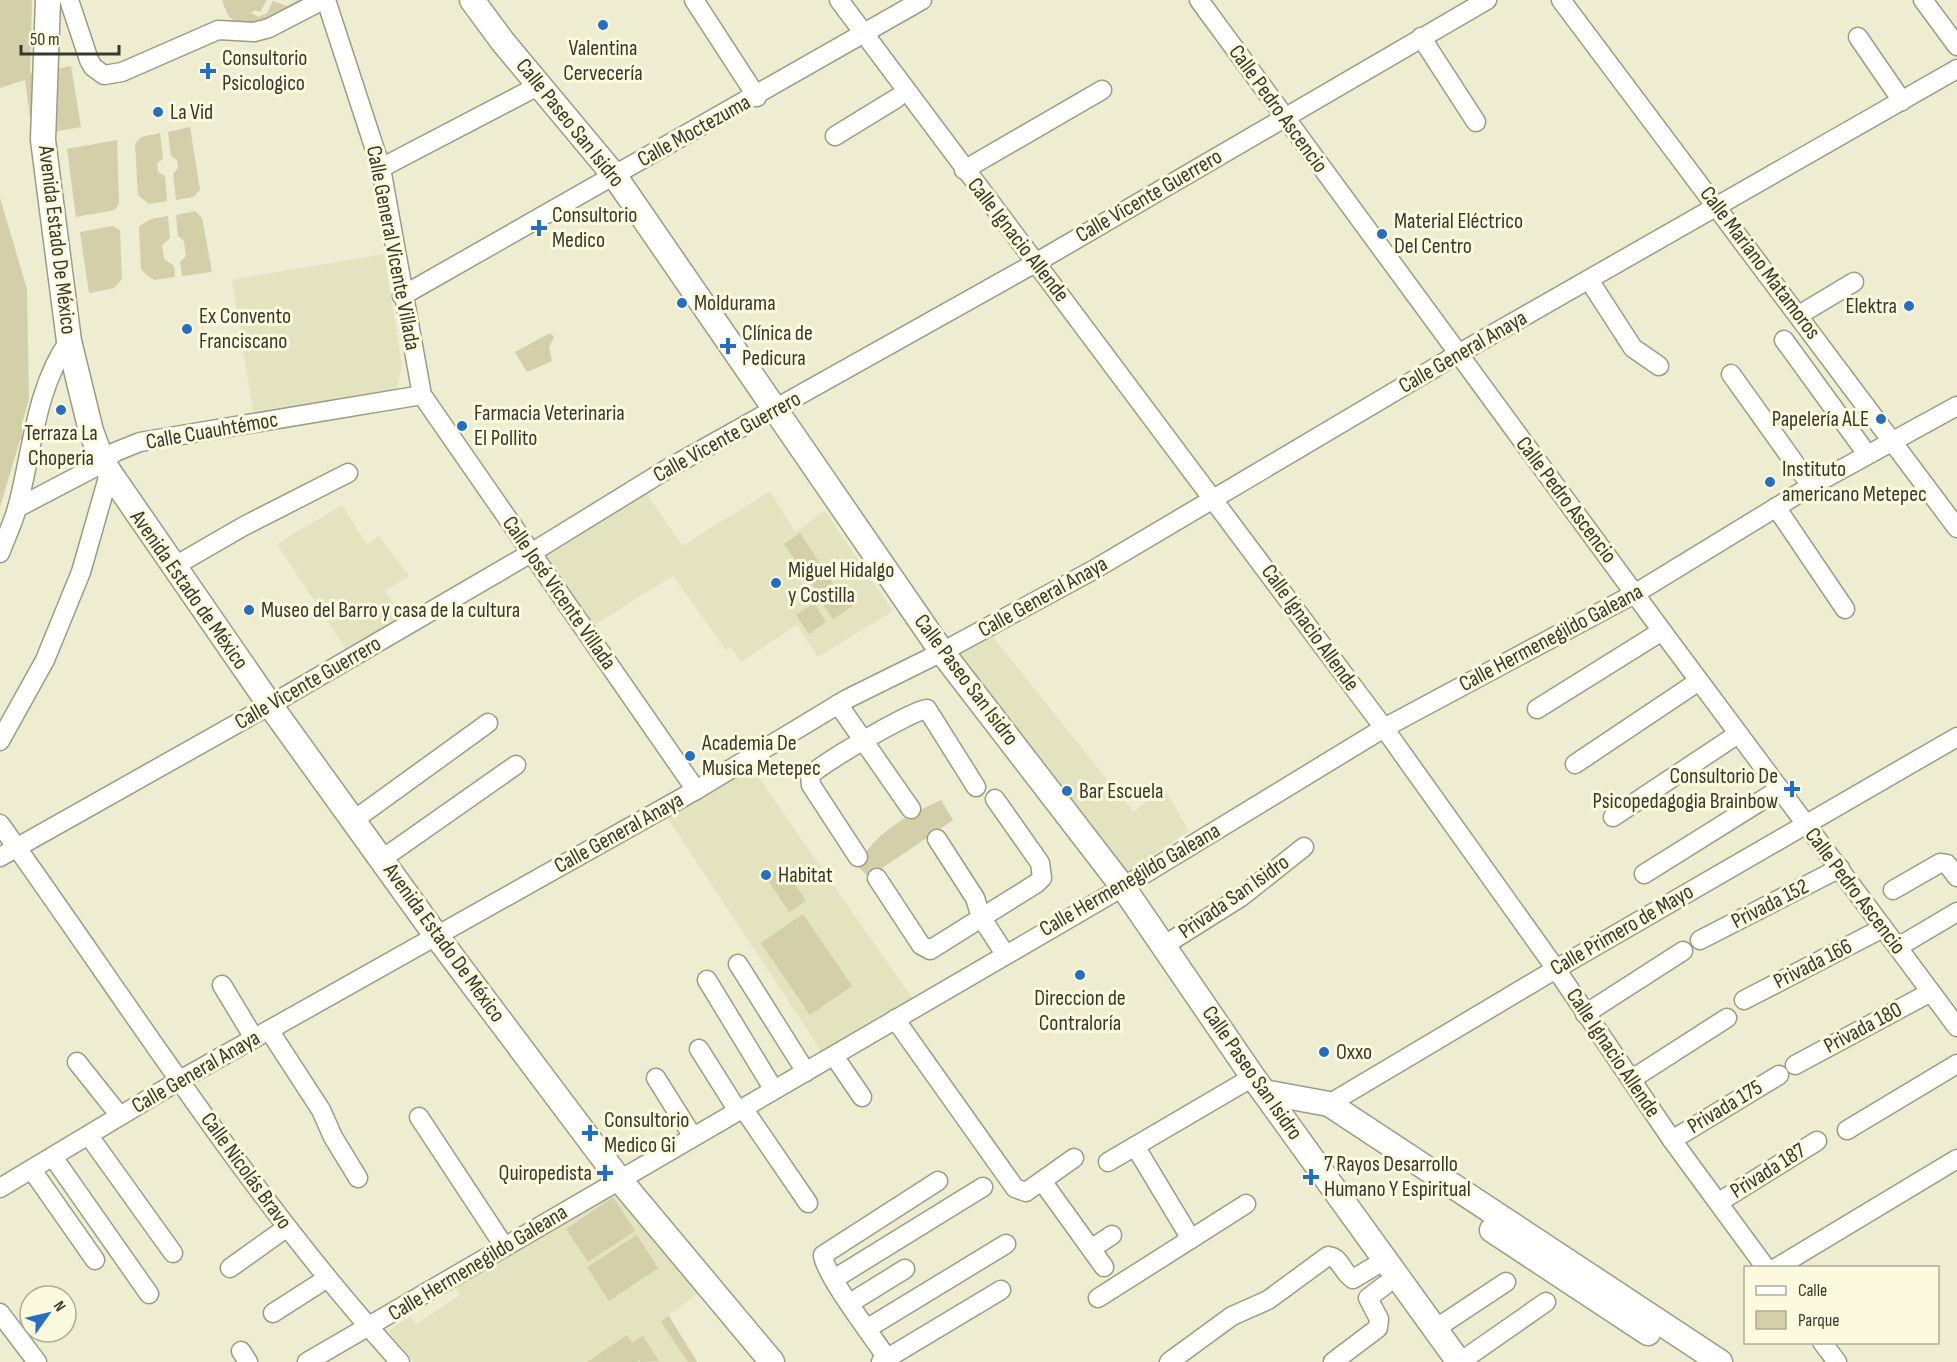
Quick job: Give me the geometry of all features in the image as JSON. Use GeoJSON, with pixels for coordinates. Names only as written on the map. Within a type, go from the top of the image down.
{"type":"FeatureCollection","features":[{"type":"Feature","properties":{"kind":"main road","name":"Avenida Estado De México"},"geometry":{"type":"LineString","coordinates":[[48,0],[43,140],[69,341],[91,431],[106,469]]}},
{"type":"Feature","properties":{"kind":"main road","name":"Calle Paseo San Isidro"},"geometry":{"type":"LineString","coordinates":[[472,0],[503,42],[614,175],[942,652],[1123,887],[1258,1084],[1459,1362]]}},
{"type":"Feature","properties":{"kind":"main road","name":"Avenida Estado de México"},"geometry":{"type":"LineString","coordinates":[[106,469],[270,705]]}},
{"type":"Feature","properties":{"kind":"main road","name":"Avenida Estado De México"},"geometry":{"type":"LineString","coordinates":[[270,705],[435,934],[620,1179]]}},
{"type":"Feature","properties":{"kind":"main road"},"geometry":{"type":"LineString","coordinates":[[1258,1084],[1322,1108],[1720,1362]]}},
{"type":"Feature","properties":{"kind":"main road"},"geometry":{"type":"LineString","coordinates":[[1322,1108],[1692,1362]]}},
{"type":"Feature","properties":{"kind":"main road","name":"Calle Primero de Mayo"},"geometry":{"type":"LineString","coordinates":[[1291,1129],[1322,1108]]}},
{"type":"Feature","properties":{"kind":"main road"},"geometry":{"type":"LineString","coordinates":[[620,1179],[772,1362]]}},
{"type":"Feature","properties":{"kind":"street"},"geometry":{"type":"LineString","coordinates":[[69,0],[88,60],[104,75],[122,72],[218,30],[260,31],[325,0]]}},
{"type":"Feature","properties":{"kind":"street","name":"Calle General Vicente Villada"},"geometry":{"type":"LineString","coordinates":[[325,0],[381,168],[402,296],[422,395]]}},
{"type":"Feature","properties":{"kind":"street"},"geometry":{"type":"LineString","coordinates":[[694,0],[757,97]]}},
{"type":"Feature","properties":{"kind":"street","name":"Calle Ignacio Allende"},"geometry":{"type":"LineString","coordinates":[[839,0],[964,170],[1037,262],[1384,728],[1556,969],[1672,1140],[1765,1266]]}},
{"type":"Feature","properties":{"kind":"street","name":"Calle Moctezuma"},"geometry":{"type":"LineString","coordinates":[[402,296],[614,175],[757,97],[921,0]]}},
{"type":"Feature","properties":{"kind":"street","name":"Calle Pedro Ascencio"},"geometry":{"type":"LineString","coordinates":[[1198,0],[1957,1028]]}},
{"type":"Feature","properties":{"kind":"street","name":"Calle Vicente Guerrero"},"geometry":{"type":"LineString","coordinates":[[0,857],[270,705],[531,553],[669,468],[1037,262],[1487,0]]}},
{"type":"Feature","properties":{"kind":"street","name":"Calle Mariano Matamoros"},"geometry":{"type":"LineString","coordinates":[[1561,0],[1719,207],[1957,528]]}},
{"type":"Feature","properties":{"kind":"street"},"geometry":{"type":"LineString","coordinates":[[1923,0],[1957,46]]}},
{"type":"Feature","properties":{"kind":"street"},"geometry":{"type":"LineString","coordinates":[[1421,37],[1476,122]]}},
{"type":"Feature","properties":{"kind":"street"},"geometry":{"type":"LineString","coordinates":[[1858,37],[1902,101]]}},
{"type":"Feature","properties":{"kind":"street","name":"Calle General Anaya"},"geometry":{"type":"LineString","coordinates":[[0,1188],[180,1080],[435,934],[696,790],[843,701],[942,652],[1215,500],[1458,354],[1957,69]]}},
{"type":"Feature","properties":{"kind":"street"},"geometry":{"type":"LineString","coordinates":[[381,168],[540,85]]}},
{"type":"Feature","properties":{"kind":"street"},"geometry":{"type":"LineString","coordinates":[[964,170],[1102,90]]}},
{"type":"Feature","properties":{"kind":"street"},"geometry":{"type":"LineString","coordinates":[[835,136],[897,98]]}},
{"type":"Feature","properties":{"kind":"street"},"geometry":{"type":"LineString","coordinates":[[1589,280],[1633,348],[1659,366]]}},
{"type":"Feature","properties":{"kind":"street"},"geometry":{"type":"LineString","coordinates":[[1799,315],[1854,282]]}},
{"type":"Feature","properties":{"kind":"street"},"geometry":{"type":"LineString","coordinates":[[1784,340],[1867,454]]}},
{"type":"Feature","properties":{"kind":"street"},"geometry":{"type":"LineString","coordinates":[[0,553],[17,508],[48,380],[69,341]]}},
{"type":"Feature","properties":{"kind":"street"},"geometry":{"type":"LineString","coordinates":[[1731,374],[1811,486]]}},
{"type":"Feature","properties":{"kind":"street","name":"Calle Cuauhtémoc"},"geometry":{"type":"LineString","coordinates":[[17,508],[106,469],[115,452],[140,442],[422,395]]}},
{"type":"Feature","properties":{"kind":"street","name":"Calle José Vicente Villada"},"geometry":{"type":"LineString","coordinates":[[422,395],[696,790]]}},
{"type":"Feature","properties":{"kind":"street","name":"Calle Hermenegildo Galeana"},"geometry":{"type":"LineString","coordinates":[[314,1360],[504,1246],[1123,887],[1384,728],[1636,593],[1811,486],[1891,440],[1957,406]]}},
{"type":"Feature","properties":{"kind":"street"},"geometry":{"type":"LineString","coordinates":[[0,741],[50,649],[81,572],[106,469]]}},
{"type":"Feature","properties":{"kind":"street"},"geometry":{"type":"LineString","coordinates":[[173,567],[244,526],[348,473]]}},
{"type":"Feature","properties":{"kind":"street"},"geometry":{"type":"LineString","coordinates":[[1776,507],[1845,609]]}},
{"type":"Feature","properties":{"kind":"street"},"geometry":{"type":"LineString","coordinates":[[1537,709],[1662,631]]}},
{"type":"Feature","properties":{"kind":"street"},"geometry":{"type":"LineString","coordinates":[[1575,764],[1699,681]]}},
{"type":"Feature","properties":{"kind":"street"},"geometry":{"type":"LineString","coordinates":[[843,701],[911,809]]}},
{"type":"Feature","properties":{"kind":"street"},"geometry":{"type":"LineString","coordinates":[[858,857],[809,781],[812,773],[870,744],[917,711],[927,709],[976,787]]}},
{"type":"Feature","properties":{"kind":"street"},"geometry":{"type":"LineString","coordinates":[[354,820],[488,723]]}},
{"type":"Feature","properties":{"kind":"street"},"geometry":{"type":"LineString","coordinates":[[1613,817],[1738,734]]}},
{"type":"Feature","properties":{"kind":"street","name":"Calle Primero de Mayo"},"geometry":{"type":"LineString","coordinates":[[1322,1108],[1556,969],[1957,737]]}},
{"type":"Feature","properties":{"kind":"street"},"geometry":{"type":"LineString","coordinates":[[382,860],[516,765]]}},
{"type":"Feature","properties":{"kind":"street"},"geometry":{"type":"LineString","coordinates":[[1644,874],[1780,789]]}},
{"type":"Feature","properties":{"kind":"street"},"geometry":{"type":"LineString","coordinates":[[877,878],[925,949],[934,948],[1037,883],[1042,872],[1040,863],[995,799]]}},
{"type":"Feature","properties":{"kind":"street","name":"Calle Nicolás Bravo"},"geometry":{"type":"LineString","coordinates":[[0,824],[286,1228],[326,1279],[400,1362]]}},
{"type":"Feature","properties":{"kind":"street"},"geometry":{"type":"LineString","coordinates":[[937,839],[1010,951]]}},
{"type":"Feature","properties":{"kind":"street","name":"Privada San Isidro"},"geometry":{"type":"LineString","coordinates":[[1163,946],[1254,888],[1304,847]]}},
{"type":"Feature","properties":{"kind":"street"},"geometry":{"type":"LineString","coordinates":[[1893,890],[1940,863],[1947,864],[1957,877]]}},
{"type":"Feature","properties":{"kind":"street","name":"Privada 152"},"geometry":{"type":"LineString","coordinates":[[1700,940],[1840,868]]}},
{"type":"Feature","properties":{"kind":"street"},"geometry":{"type":"LineString","coordinates":[[1898,947],[1957,912]]}},
{"type":"Feature","properties":{"kind":"street","name":"Privada 166"},"geometry":{"type":"LineString","coordinates":[[1744,1000],[1883,928]]}},
{"type":"Feature","properties":{"kind":"street"},"geometry":{"type":"LineString","coordinates":[[1585,1014],[1683,951]]}},
{"type":"Feature","properties":{"kind":"street"},"geometry":{"type":"LineString","coordinates":[[738,964],[806,1072]]}},
{"type":"Feature","properties":{"kind":"street"},"geometry":{"type":"LineString","coordinates":[[707,980],[774,1090]]}},
{"type":"Feature","properties":{"kind":"street"},"geometry":{"type":"LineString","coordinates":[[222,985],[321,1110],[333,1137],[358,1178]]}},
{"type":"Feature","properties":{"kind":"street","name":"Privada 180"},"geometry":{"type":"LineString","coordinates":[[1795,1065],[1930,992]]}},
{"type":"Feature","properties":{"kind":"street"},"geometry":{"type":"LineString","coordinates":[[1632,1079],[1727,1018]]}},
{"type":"Feature","properties":{"kind":"street"},"geometry":{"type":"LineString","coordinates":[[895,1019],[1015,1188],[1026,1192],[1074,1158]]}},
{"type":"Feature","properties":{"kind":"street"},"geometry":{"type":"LineString","coordinates":[[699,1049],[808,1203]]}},
{"type":"Feature","properties":{"kind":"street"},"geometry":{"type":"LineString","coordinates":[[834,1056],[862,1096]]}},
{"type":"Feature","properties":{"kind":"street"},"geometry":{"type":"LineString","coordinates":[[77,1062],[120,1116]]}},
{"type":"Feature","properties":{"kind":"street"},"geometry":{"type":"LineString","coordinates":[[1847,1130],[1957,1064]]}},
{"type":"Feature","properties":{"kind":"street","name":"Privada 175"},"geometry":{"type":"LineString","coordinates":[[1672,1140],[1779,1075]]}},
{"type":"Feature","properties":{"kind":"street"},"geometry":{"type":"LineString","coordinates":[[656,1078],[693,1137]]}},
{"type":"Feature","properties":{"kind":"street"},"geometry":{"type":"LineString","coordinates":[[1108,1162],[1258,1084]]}},
{"type":"Feature","properties":{"kind":"street"},"geometry":{"type":"LineString","coordinates":[[419,1117],[504,1246]]}},
{"type":"Feature","properties":{"kind":"street"},"geometry":{"type":"LineString","coordinates":[[89,1136],[173,1252]]}},
{"type":"Feature","properties":{"kind":"street","name":"Privada 187"},"geometry":{"type":"LineString","coordinates":[[1719,1202],[1817,1141]]}},
{"type":"Feature","properties":{"kind":"street"},"geometry":{"type":"LineString","coordinates":[[1135,1146],[1191,1239]]}},
{"type":"Feature","properties":{"kind":"street"},"geometry":{"type":"LineString","coordinates":[[53,1157],[149,1294]]}},
{"type":"Feature","properties":{"kind":"street"},"geometry":{"type":"LineString","coordinates":[[1779,1266],[1957,1159]]}},
{"type":"Feature","properties":{"kind":"street"},"geometry":{"type":"LineString","coordinates":[[32,1170],[94,1260]]}},
{"type":"Feature","properties":{"kind":"street"},"geometry":{"type":"LineString","coordinates":[[938,1181],[826,1252],[824,1262],[868,1328],[884,1360],[1001,1290]]}},
{"type":"Feature","properties":{"kind":"street"},"geometry":{"type":"LineString","coordinates":[[1042,1181],[1104,1267]]}},
{"type":"Feature","properties":{"kind":"street"},"geometry":{"type":"LineString","coordinates":[[834,1279],[983,1187]]}},
{"type":"Feature","properties":{"kind":"street"},"geometry":{"type":"LineString","coordinates":[[1098,1298],[1246,1204]]}},
{"type":"Feature","properties":{"kind":"street"},"geometry":{"type":"LineString","coordinates":[[230,1268],[286,1228]]}},
{"type":"Feature","properties":{"kind":"street"},"geometry":{"type":"LineString","coordinates":[[1091,1249],[1112,1235]]}},
{"type":"Feature","properties":{"kind":"street"},"geometry":{"type":"LineString","coordinates":[[868,1328],[1006,1244]]}},
{"type":"Feature","properties":{"kind":"street"},"geometry":{"type":"LineString","coordinates":[[1168,1362],[1232,1316],[1268,1300],[1328,1256],[1334,1257],[1353,1279],[1391,1268]]}},
{"type":"Feature","properties":{"kind":"street"},"geometry":{"type":"LineString","coordinates":[[1334,1362],[1378,1328],[1380,1323],[1368,1298],[1391,1268]]}},
{"type":"Feature","properties":{"kind":"street"},"geometry":{"type":"LineString","coordinates":[[850,1303],[905,1269]]}},
{"type":"Feature","properties":{"kind":"street"},"geometry":{"type":"LineString","coordinates":[[273,1313],[326,1279]]}},
{"type":"Feature","properties":{"kind":"street"},"geometry":{"type":"LineString","coordinates":[[1435,1329],[1506,1282]]}},
{"type":"Feature","properties":{"kind":"street"},"geometry":{"type":"LineString","coordinates":[[1459,1362],[1546,1302]]}},
{"type":"Feature","properties":{"kind":"street"},"geometry":{"type":"LineString","coordinates":[[0,1313],[37,1362]]}},
{"type":"Feature","properties":{"kind":"street"},"geometry":{"type":"LineString","coordinates":[[1824,1344],[1837,1362]]}},
{"type":"Feature","properties":{"kind":"shaded area"},"geometry":{"type":"Polygon","coordinates":[[[384,254],[402,366],[396,391],[253,411],[232,280],[384,254]]]}},
{"type":"Feature","properties":{"kind":"shaded area","name":"Miguel Hidalgo y Costilla"},"geometry":{"type":"Polygon","coordinates":[[[645,491],[682,546],[770,491],[795,532],[825,511],[893,611],[818,657],[797,625],[741,662],[730,647],[726,650],[673,576],[591,627],[543,554],[645,491]]]}},
{"type":"Feature","properties":{"kind":"shaded area"},"geometry":{"type":"Polygon","coordinates":[[[342,505],[367,545],[379,536],[409,576],[385,591],[402,617],[348,652],[277,544],[342,505]]]}},
{"type":"Feature","properties":{"kind":"shaded area"},"geometry":{"type":"Polygon","coordinates":[[[990,633],[1133,812],[1164,788],[1189,831],[1123,875],[953,654],[990,633]]]}},
{"type":"Feature","properties":{"kind":"shaded area","name":"Habitat"},"geometry":{"type":"Polygon","coordinates":[[[750,765],[912,998],[823,1054],[665,814],[750,765]]]}},
{"type":"Feature","properties":{"kind":"shaded area"},"geometry":{"type":"Polygon","coordinates":[[[616,1190],[701,1292],[668,1315],[697,1362],[414,1362],[388,1331],[410,1316],[416,1324],[460,1295],[456,1287],[616,1190]]]}},
{"type":"Feature","properties":{"kind":"green space"},"geometry":{"type":"Polygon","coordinates":[[[0,0],[32,0],[30,73],[36,71],[36,115],[30,117],[25,80],[0,88],[0,0]]]}},
{"type":"Feature","properties":{"kind":"green space"},"geometry":{"type":"Polygon","coordinates":[[[222,0],[267,0],[260,12],[254,10],[251,13],[259,17],[267,13],[273,1],[287,6],[298,0],[311,0],[271,22],[249,26],[239,24],[230,17],[222,0]]]}},
{"type":"Feature","properties":{"kind":"green space"},"geometry":{"type":"Polygon","coordinates":[[[71,66],[81,127],[53,132],[56,69],[71,66]]]}},
{"type":"Feature","properties":{"kind":"green space"},"geometry":{"type":"Polygon","coordinates":[[[190,127],[200,190],[193,197],[176,200],[173,174],[178,168],[177,160],[171,156],[168,132],[190,127]]]}},
{"type":"Feature","properties":{"kind":"green space"},"geometry":{"type":"Polygon","coordinates":[[[160,133],[163,159],[157,163],[158,172],[165,176],[167,201],[149,204],[138,195],[135,144],[141,137],[160,133]]]}},
{"type":"Feature","properties":{"kind":"green space"},"geometry":{"type":"Polygon","coordinates":[[[117,140],[119,203],[115,210],[76,217],[67,149],[117,140]]]}},
{"type":"Feature","properties":{"kind":"green space"},"geometry":{"type":"Polygon","coordinates":[[[0,198],[27,289],[29,399],[22,424],[22,440],[20,440],[0,507],[0,198]]]}},
{"type":"Feature","properties":{"kind":"green space"},"geometry":{"type":"Polygon","coordinates":[[[195,211],[202,218],[212,272],[182,276],[180,262],[186,256],[184,241],[178,236],[176,215],[195,211]]]}},
{"type":"Feature","properties":{"kind":"green space"},"geometry":{"type":"Polygon","coordinates":[[[168,216],[170,238],[162,245],[164,259],[174,266],[175,277],[154,280],[141,270],[139,226],[151,219],[168,216]]]}},
{"type":"Feature","properties":{"kind":"green space"},"geometry":{"type":"Polygon","coordinates":[[[113,226],[120,230],[122,279],[114,288],[89,293],[80,232],[113,226]]]}},
{"type":"Feature","properties":{"kind":"green space"},"geometry":{"type":"Polygon","coordinates":[[[550,333],[554,337],[549,347],[552,361],[527,372],[515,352],[550,333]]]}},
{"type":"Feature","properties":{"kind":"green space"},"geometry":{"type":"Polygon","coordinates":[[[800,533],[833,583],[818,593],[784,544],[800,533]]]}},
{"type":"Feature","properties":{"kind":"green space"},"geometry":{"type":"Polygon","coordinates":[[[839,585],[853,606],[833,619],[819,599],[839,585]]]}},
{"type":"Feature","properties":{"kind":"green space"},"geometry":{"type":"Polygon","coordinates":[[[814,603],[826,622],[809,634],[796,615],[814,603]]]}},
{"type":"Feature","properties":{"kind":"green space"},"geometry":{"type":"Polygon","coordinates":[[[941,800],[953,820],[869,877],[857,866],[874,843],[893,826],[941,800]]]}},
{"type":"Feature","properties":{"kind":"green space"},"geometry":{"type":"Polygon","coordinates":[[[783,866],[806,901],[789,912],[766,877],[783,866]]]}},
{"type":"Feature","properties":{"kind":"green space"},"geometry":{"type":"Polygon","coordinates":[[[803,914],[852,986],[810,1015],[761,943],[803,914]]]}},
{"type":"Feature","properties":{"kind":"green space"},"geometry":{"type":"Polygon","coordinates":[[[613,1197],[635,1231],[588,1262],[566,1229],[613,1197]]]}},
{"type":"Feature","properties":{"kind":"green space"},"geometry":{"type":"Polygon","coordinates":[[[637,1235],[658,1268],[609,1301],[587,1267],[637,1235]]]}},
{"type":"Feature","properties":{"kind":"green space"},"geometry":{"type":"Polygon","coordinates":[[[669,1316],[697,1362],[688,1362],[661,1322],[669,1316]]]}},
{"type":"Feature","properties":{"kind":"green space"},"geometry":{"type":"Polygon","coordinates":[[[627,1335],[632,1343],[643,1336],[659,1361],[639,1362],[641,1359],[636,1362],[587,1362],[627,1335]]]}},
{"type":"Feature","properties":{"kind":"place","name":"Valentina Cervecería"},"geometry":{"type":"Point","coordinates":[603,25]}},
{"type":"Feature","properties":{"kind":"place","name":"Consultorio Psicologico"},"geometry":{"type":"Point","coordinates":[208,71]}},
{"type":"Feature","properties":{"kind":"place","name":"La Vid"},"geometry":{"type":"Point","coordinates":[158,112]}},
{"type":"Feature","properties":{"kind":"place","name":"Consultorio Medico"},"geometry":{"type":"Point","coordinates":[539,228]}},
{"type":"Feature","properties":{"kind":"place","name":"Material Eléctrico Del Centro"},"geometry":{"type":"Point","coordinates":[1382,234]}},
{"type":"Feature","properties":{"kind":"place","name":"Moldurama"},"geometry":{"type":"Point","coordinates":[682,303]}},
{"type":"Feature","properties":{"kind":"place","name":"Elektra"},"geometry":{"type":"Point","coordinates":[1909,306]}},
{"type":"Feature","properties":{"kind":"place","name":"Ex Convento Franciscano"},"geometry":{"type":"Point","coordinates":[187,329]}},
{"type":"Feature","properties":{"kind":"place","name":"Clínica de Pedicura"},"geometry":{"type":"Point","coordinates":[728,346]}},
{"type":"Feature","properties":{"kind":"place","name":"Terraza La Choperia"},"geometry":{"type":"Point","coordinates":[61,410]}},
{"type":"Feature","properties":{"kind":"place","name":"Papelería ALE"},"geometry":{"type":"Point","coordinates":[1881,419]}},
{"type":"Feature","properties":{"kind":"place","name":"Farmacia Veterinaria El Pollito"},"geometry":{"type":"Point","coordinates":[462,426]}},
{"type":"Feature","properties":{"kind":"place","name":"Instituto americano Metepec"},"geometry":{"type":"Point","coordinates":[1770,482]}},
{"type":"Feature","properties":{"kind":"place","name":"Miguel Hidalgo y Costilla"},"geometry":{"type":"Point","coordinates":[776,583]}},
{"type":"Feature","properties":{"kind":"place","name":"Museo del Barro y casa de la cultura"},"geometry":{"type":"Point","coordinates":[249,610]}},
{"type":"Feature","properties":{"kind":"place","name":"Academia De Musica Metepec"},"geometry":{"type":"Point","coordinates":[690,756]}},
{"type":"Feature","properties":{"kind":"place","name":"Consultorio De Psicopedagogia Brainbow"},"geometry":{"type":"Point","coordinates":[1792,789]}},
{"type":"Feature","properties":{"kind":"place","name":"Bar Escuela"},"geometry":{"type":"Point","coordinates":[1067,791]}},
{"type":"Feature","properties":{"kind":"place","name":"Habitat"},"geometry":{"type":"Point","coordinates":[766,875]}},
{"type":"Feature","properties":{"kind":"place","name":"Direccion de Contraloría"},"geometry":{"type":"Point","coordinates":[1080,975]}},
{"type":"Feature","properties":{"kind":"place","name":"Oxxo"},"geometry":{"type":"Point","coordinates":[1324,1052]}},
{"type":"Feature","properties":{"kind":"place","name":"Consultorio Medico Gi"},"geometry":{"type":"Point","coordinates":[590,1133]}},
{"type":"Feature","properties":{"kind":"place","name":"Quiropedista"},"geometry":{"type":"Point","coordinates":[605,1173]}},
{"type":"Feature","properties":{"kind":"place","name":"7 Rayos Desarrollo Humano Y Espiritual"},"geometry":{"type":"Point","coordinates":[1311,1177]}}]}
